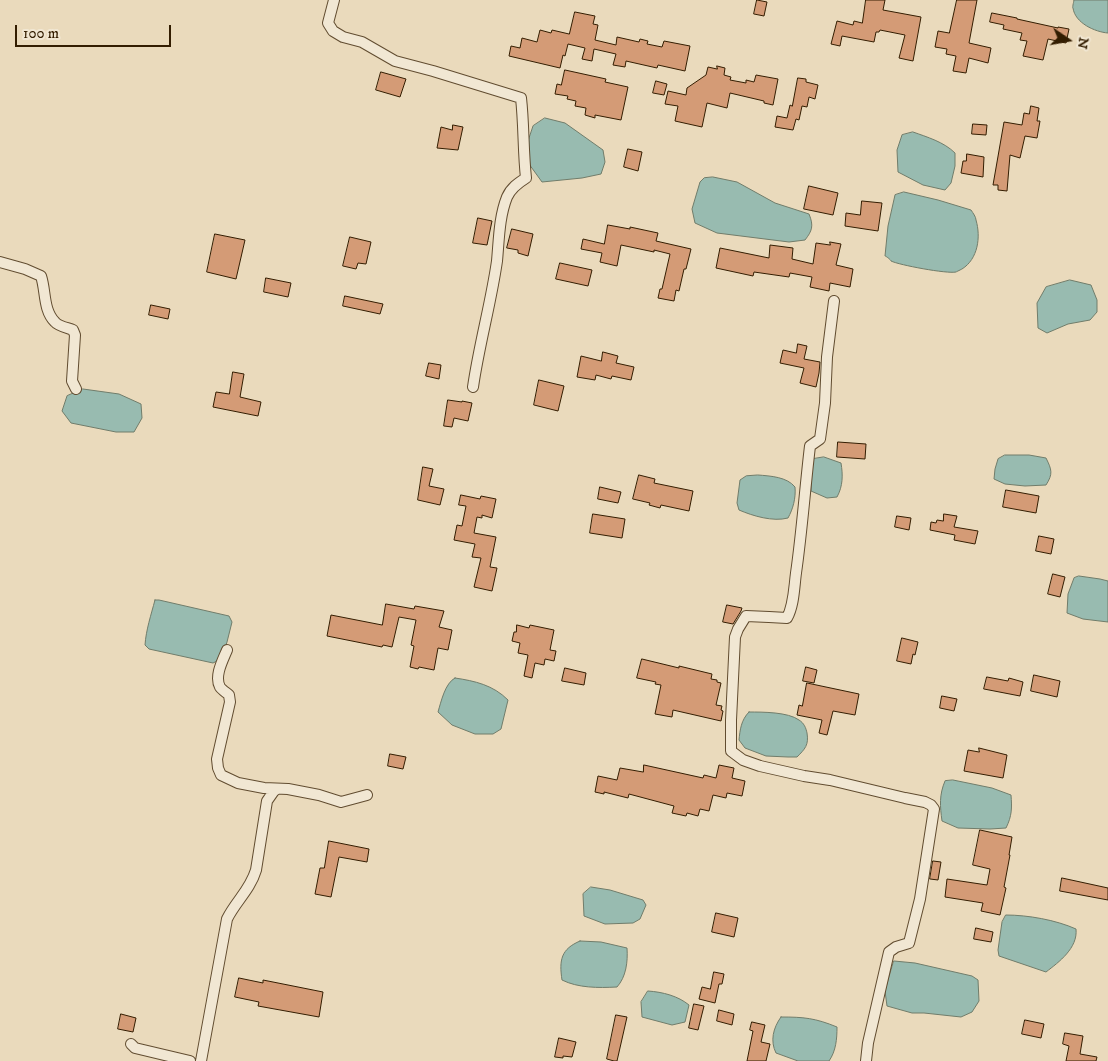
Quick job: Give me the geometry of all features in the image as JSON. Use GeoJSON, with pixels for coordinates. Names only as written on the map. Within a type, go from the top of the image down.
{"type":"FeatureCollection","features":[{"type":"Feature","properties":{"kind":"street"},"geometry":{"type":"LineString","coordinates":[[334,0],[328,23],[333,31],[342,37],[362,42],[395,61],[521,98],[526,178],[516,185],[508,195],[503,208],[496,262],[473,386]]}},
{"type":"Feature","properties":{"kind":"street"},"geometry":{"type":"LineString","coordinates":[[0,262],[41,276],[46,307],[55,323],[73,330],[75,335],[72,381],[76,388]]}},
{"type":"Feature","properties":{"kind":"street"},"geometry":{"type":"LineString","coordinates":[[834,301],[820,439],[810,446],[791,610],[787,618],[746,616],[738,629],[731,720],[731,751],[743,760],[760,766],[926,802],[934,810],[920,899],[909,943],[896,947],[889,952],[868,1043],[866,1061]]}},
{"type":"Feature","properties":{"kind":"street"},"geometry":{"type":"LineString","coordinates":[[227,650],[219,670],[220,687],[229,695],[230,702],[216,760],[220,775],[238,783],[264,788],[288,789],[319,795],[341,802],[367,795]]}},
{"type":"Feature","properties":{"kind":"street"},"geometry":{"type":"LineString","coordinates":[[201,1061],[227,919],[233,907],[253,881],[267,801],[277,788]]}},
{"type":"Feature","properties":{"kind":"street"},"geometry":{"type":"LineString","coordinates":[[131,1044],[135,1048],[190,1061]]}},
{"type":"Feature","properties":{"kind":"water"},"geometry":{"type":"Polygon","coordinates":[[[1074,0],[1108,0],[1108,33],[1092,29],[1077,18],[1073,8],[1074,0]]]}},
{"type":"Feature","properties":{"kind":"water"},"geometry":{"type":"Polygon","coordinates":[[[545,118],[565,123],[603,150],[605,162],[601,174],[542,182],[529,164],[527,144],[533,126],[545,118]]]}},
{"type":"Feature","properties":{"kind":"water"},"geometry":{"type":"Polygon","coordinates":[[[913,132],[941,143],[955,153],[955,166],[951,183],[945,190],[923,185],[898,172],[897,150],[902,135],[913,132]]]}},
{"type":"Feature","properties":{"kind":"water"},"geometry":{"type":"Polygon","coordinates":[[[713,177],[737,182],[775,203],[809,214],[812,228],[809,234],[805,240],[789,242],[717,233],[695,223],[692,209],[700,182],[704,178],[713,177]]]}},
{"type":"Feature","properties":{"kind":"water"},"geometry":{"type":"Polygon","coordinates":[[[904,192],[971,210],[976,219],[978,240],[975,254],[967,265],[956,272],[943,272],[896,263],[885,256],[888,226],[895,195],[904,192]]]}},
{"type":"Feature","properties":{"kind":"water"},"geometry":{"type":"Polygon","coordinates":[[[1070,280],[1091,285],[1097,300],[1097,312],[1090,320],[1068,324],[1047,333],[1038,328],[1037,303],[1046,287],[1070,280]]]}},
{"type":"Feature","properties":{"kind":"water"},"geometry":{"type":"Polygon","coordinates":[[[83,389],[119,394],[141,404],[142,418],[134,432],[116,432],[71,423],[62,411],[67,396],[83,389]]]}},
{"type":"Feature","properties":{"kind":"water"},"geometry":{"type":"Polygon","coordinates":[[[1005,455],[1029,455],[1046,458],[1051,472],[1046,485],[1025,486],[1005,484],[994,479],[998,459],[1005,455]]]}},
{"type":"Feature","properties":{"kind":"water"},"geometry":{"type":"Polygon","coordinates":[[[824,457],[841,463],[842,480],[837,497],[827,498],[811,491],[813,459],[824,457]]]}},
{"type":"Feature","properties":{"kind":"water"},"geometry":{"type":"Polygon","coordinates":[[[758,475],[783,479],[795,487],[794,503],[788,518],[770,519],[739,510],[737,503],[740,480],[746,476],[758,475]]]}},
{"type":"Feature","properties":{"kind":"water"},"geometry":{"type":"Polygon","coordinates":[[[1079,576],[1108,581],[1108,622],[1083,619],[1067,613],[1068,594],[1074,578],[1079,576]]]}},
{"type":"Feature","properties":{"kind":"water"},"geometry":{"type":"Polygon","coordinates":[[[155,600],[229,616],[232,622],[221,659],[213,663],[149,649],[145,645],[155,600]]]}},
{"type":"Feature","properties":{"kind":"water"},"geometry":{"type":"Polygon","coordinates":[[[455,678],[483,684],[508,700],[501,729],[493,734],[475,734],[452,725],[438,712],[446,688],[455,678]]]}},
{"type":"Feature","properties":{"kind":"water"},"geometry":{"type":"Polygon","coordinates":[[[749,712],[782,714],[799,720],[807,733],[807,744],[804,749],[797,757],[788,757],[766,756],[745,748],[739,740],[739,736],[740,729],[749,712]]]}},
{"type":"Feature","properties":{"kind":"water"},"geometry":{"type":"Polygon","coordinates":[[[953,780],[992,788],[1011,795],[1011,812],[1006,828],[958,828],[942,821],[940,805],[942,791],[945,781],[953,780]]]}},
{"type":"Feature","properties":{"kind":"water"},"geometry":{"type":"Polygon","coordinates":[[[591,887],[610,890],[643,900],[646,905],[640,919],[633,923],[605,924],[584,916],[583,894],[591,887]]]}},
{"type":"Feature","properties":{"kind":"water"},"geometry":{"type":"Polygon","coordinates":[[[1006,915],[1042,919],[1076,929],[1074,942],[1067,954],[1046,972],[999,956],[998,950],[1002,922],[1006,915]]]}},
{"type":"Feature","properties":{"kind":"water"},"geometry":{"type":"Polygon","coordinates":[[[580,941],[601,942],[627,948],[626,969],[617,987],[581,986],[562,980],[561,961],[563,956],[569,948],[580,941]]]}},
{"type":"Feature","properties":{"kind":"water"},"geometry":{"type":"Polygon","coordinates":[[[894,961],[915,963],[972,976],[978,980],[979,1001],[972,1012],[961,1017],[912,1013],[887,1006],[885,991],[894,961]]]}},
{"type":"Feature","properties":{"kind":"water"},"geometry":{"type":"Polygon","coordinates":[[[648,991],[670,995],[689,1005],[685,1022],[672,1025],[642,1017],[641,1002],[648,991]]]}},
{"type":"Feature","properties":{"kind":"water"},"geometry":{"type":"Polygon","coordinates":[[[781,1017],[809,1019],[837,1027],[836,1045],[829,1061],[798,1061],[776,1053],[773,1035],[781,1017]]]}},
{"type":"Feature","properties":{"kind":"building"},"geometry":{"type":"Polygon","coordinates":[[[757,0],[767,2],[764,16],[754,14],[757,0]]]}},
{"type":"Feature","properties":{"kind":"building"},"geometry":{"type":"Polygon","coordinates":[[[866,0],[885,0],[883,10],[921,17],[913,61],[899,58],[905,35],[880,30],[876,32],[874,42],[842,36],[840,46],[831,44],[837,21],[853,25],[854,21],[862,23],[866,0]]]}},
{"type":"Feature","properties":{"kind":"building"},"geometry":{"type":"Polygon","coordinates":[[[957,0],[977,0],[969,43],[991,48],[988,63],[969,58],[966,73],[953,71],[956,56],[946,54],[947,49],[935,47],[938,31],[949,33],[957,0]]]}},
{"type":"Feature","properties":{"kind":"building"},"geometry":{"type":"Polygon","coordinates":[[[575,12],[595,16],[593,24],[598,25],[595,40],[616,45],[617,37],[639,42],[640,39],[648,41],[647,44],[662,47],[664,41],[690,46],[685,71],[658,65],[657,68],[626,61],[625,67],[613,65],[616,54],[594,49],[592,61],[582,59],[585,48],[568,44],[560,68],[509,56],[511,46],[520,48],[522,38],[537,42],[540,30],[551,33],[552,30],[569,34],[575,12]]]}},
{"type":"Feature","properties":{"kind":"building"},"geometry":{"type":"Polygon","coordinates":[[[992,13],[1069,29],[1066,43],[1048,39],[1043,60],[1023,56],[1027,41],[1020,40],[1022,33],[1003,29],[1004,25],[990,22],[992,13]]]}},
{"type":"Feature","properties":{"kind":"building"},"geometry":{"type":"Polygon","coordinates":[[[717,66],[725,68],[724,75],[731,77],[730,80],[746,83],[746,80],[754,82],[756,75],[778,79],[773,105],[730,93],[727,108],[707,103],[702,127],[675,121],[678,106],[665,104],[668,91],[686,95],[687,88],[706,75],[708,67],[717,69],[717,66]]]}},
{"type":"Feature","properties":{"kind":"building"},"geometry":{"type":"Polygon","coordinates":[[[565,70],[606,79],[605,82],[628,87],[621,120],[595,115],[595,118],[585,115],[586,108],[575,106],[576,101],[567,99],[568,96],[555,94],[557,84],[561,85],[565,70]]]}},
{"type":"Feature","properties":{"kind":"building"},"geometry":{"type":"Polygon","coordinates":[[[381,72],[406,79],[400,97],[376,90],[381,72]]]}},
{"type":"Feature","properties":{"kind":"building"},"geometry":{"type":"Polygon","coordinates":[[[798,78],[806,79],[806,82],[818,85],[815,99],[809,97],[807,107],[802,106],[799,120],[796,119],[793,130],[775,127],[777,116],[787,118],[790,105],[792,106],[798,78]]]}},
{"type":"Feature","properties":{"kind":"building"},"geometry":{"type":"Polygon","coordinates":[[[656,81],[667,84],[664,95],[653,93],[656,81]]]}},
{"type":"Feature","properties":{"kind":"building"},"geometry":{"type":"Polygon","coordinates":[[[1031,106],[1039,108],[1037,121],[1040,121],[1037,138],[1025,136],[1020,158],[1010,155],[1007,191],[998,190],[998,185],[993,185],[1004,122],[1022,125],[1024,113],[1029,114],[1031,106]]]}},
{"type":"Feature","properties":{"kind":"building"},"geometry":{"type":"Polygon","coordinates":[[[973,124],[987,125],[986,135],[972,134],[973,124]]]}},
{"type":"Feature","properties":{"kind":"building"},"geometry":{"type":"Polygon","coordinates":[[[453,125],[463,127],[458,150],[437,148],[441,127],[452,130],[453,125]]]}},
{"type":"Feature","properties":{"kind":"building"},"geometry":{"type":"Polygon","coordinates":[[[628,149],[642,152],[638,171],[624,167],[628,149]]]}},
{"type":"Feature","properties":{"kind":"building"},"geometry":{"type":"Polygon","coordinates":[[[967,154],[984,157],[983,177],[961,173],[963,161],[966,161],[967,154]]]}},
{"type":"Feature","properties":{"kind":"building"},"geometry":{"type":"Polygon","coordinates":[[[809,186],[838,193],[833,215],[804,209],[809,186]]]}},
{"type":"Feature","properties":{"kind":"building"},"geometry":{"type":"Polygon","coordinates":[[[862,201],[882,203],[878,231],[845,226],[846,213],[860,215],[862,201]]]}},
{"type":"Feature","properties":{"kind":"building"},"geometry":{"type":"Polygon","coordinates":[[[478,218],[492,221],[487,245],[473,243],[478,218]]]}},
{"type":"Feature","properties":{"kind":"building"},"geometry":{"type":"Polygon","coordinates":[[[608,225],[630,229],[630,227],[658,233],[656,241],[691,249],[679,291],[676,290],[674,301],[658,298],[670,254],[621,245],[617,266],[600,262],[602,253],[581,249],[583,239],[604,244],[608,225]]]}},
{"type":"Feature","properties":{"kind":"building"},"geometry":{"type":"Polygon","coordinates":[[[512,229],[533,234],[528,256],[518,253],[518,250],[507,248],[512,229]]]}},
{"type":"Feature","properties":{"kind":"building"},"geometry":{"type":"Polygon","coordinates":[[[215,234],[245,240],[236,279],[207,272],[215,234]]]}},
{"type":"Feature","properties":{"kind":"building"},"geometry":{"type":"Polygon","coordinates":[[[350,237],[371,242],[366,264],[358,263],[356,269],[343,266],[350,237]]]}},
{"type":"Feature","properties":{"kind":"building"},"geometry":{"type":"Polygon","coordinates":[[[830,242],[841,244],[836,265],[853,269],[850,287],[830,283],[829,291],[810,287],[812,277],[790,273],[789,277],[754,272],[753,276],[716,268],[720,248],[769,258],[770,245],[793,248],[792,259],[813,264],[816,243],[830,245],[830,242]]]}},
{"type":"Feature","properties":{"kind":"building"},"geometry":{"type":"Polygon","coordinates":[[[560,263],[592,270],[588,286],[556,279],[560,263]]]}},
{"type":"Feature","properties":{"kind":"building"},"geometry":{"type":"Polygon","coordinates":[[[266,278],[291,283],[288,297],[264,292],[266,278]]]}},
{"type":"Feature","properties":{"kind":"building"},"geometry":{"type":"Polygon","coordinates":[[[345,296],[383,304],[380,314],[343,306],[345,296]]]}},
{"type":"Feature","properties":{"kind":"building"},"geometry":{"type":"Polygon","coordinates":[[[151,305],[170,309],[168,319],[149,315],[151,305]]]}},
{"type":"Feature","properties":{"kind":"building"},"geometry":{"type":"Polygon","coordinates":[[[798,344],[807,346],[804,359],[820,362],[816,387],[800,383],[804,368],[780,363],[783,350],[796,353],[798,344]]]}},
{"type":"Feature","properties":{"kind":"building"},"geometry":{"type":"Polygon","coordinates":[[[603,352],[618,356],[616,363],[634,367],[631,380],[612,376],[611,379],[596,375],[595,380],[577,377],[581,356],[601,361],[603,352]]]}},
{"type":"Feature","properties":{"kind":"building"},"geometry":{"type":"Polygon","coordinates":[[[429,363],[441,365],[439,379],[426,376],[429,363]]]}},
{"type":"Feature","properties":{"kind":"building"},"geometry":{"type":"Polygon","coordinates":[[[233,372],[244,374],[240,397],[261,402],[258,416],[213,407],[216,392],[229,394],[233,372]]]}},
{"type":"Feature","properties":{"kind":"building"},"geometry":{"type":"Polygon","coordinates":[[[539,380],[564,386],[558,411],[534,405],[539,380]]]}},
{"type":"Feature","properties":{"kind":"building"},"geometry":{"type":"Polygon","coordinates":[[[448,400],[472,403],[468,421],[454,418],[452,427],[444,426],[448,400]]]}},
{"type":"Feature","properties":{"kind":"building"},"geometry":{"type":"Polygon","coordinates":[[[838,442],[866,444],[865,459],[837,457],[838,442]]]}},
{"type":"Feature","properties":{"kind":"building"},"geometry":{"type":"Polygon","coordinates":[[[423,467],[433,469],[429,486],[444,489],[440,505],[418,500],[423,467]]]}},
{"type":"Feature","properties":{"kind":"building"},"geometry":{"type":"Polygon","coordinates":[[[639,475],[655,479],[654,483],[693,491],[689,511],[661,505],[660,508],[649,505],[650,503],[633,499],[639,475]]]}},
{"type":"Feature","properties":{"kind":"building"},"geometry":{"type":"Polygon","coordinates":[[[600,487],[621,492],[618,503],[598,499],[600,487]]]}},
{"type":"Feature","properties":{"kind":"building"},"geometry":{"type":"Polygon","coordinates":[[[1006,490],[1039,496],[1036,513],[1003,507],[1006,490]]]}},
{"type":"Feature","properties":{"kind":"building"},"geometry":{"type":"Polygon","coordinates":[[[461,495],[480,499],[481,496],[496,499],[492,518],[482,515],[482,518],[477,517],[474,533],[496,537],[490,567],[497,568],[492,591],[474,587],[481,558],[472,557],[475,544],[454,540],[457,525],[462,526],[466,506],[459,505],[461,495]]]}},
{"type":"Feature","properties":{"kind":"building"},"geometry":{"type":"Polygon","coordinates":[[[593,514],[625,519],[622,538],[590,533],[593,514]]]}},
{"type":"Feature","properties":{"kind":"building"},"geometry":{"type":"Polygon","coordinates":[[[944,514],[957,516],[954,527],[978,531],[975,544],[954,540],[955,535],[930,530],[931,522],[943,521],[944,514]]]}},
{"type":"Feature","properties":{"kind":"building"},"geometry":{"type":"Polygon","coordinates":[[[897,516],[911,518],[909,530],[895,527],[897,516]]]}},
{"type":"Feature","properties":{"kind":"building"},"geometry":{"type":"Polygon","coordinates":[[[1039,536],[1054,539],[1051,554],[1036,551],[1039,536]]]}},
{"type":"Feature","properties":{"kind":"building"},"geometry":{"type":"Polygon","coordinates":[[[1053,574],[1065,577],[1060,597],[1048,594],[1053,574]]]}},
{"type":"Feature","properties":{"kind":"building"},"geometry":{"type":"Polygon","coordinates":[[[386,604],[414,609],[415,606],[444,611],[439,627],[452,630],[448,650],[438,648],[434,670],[410,667],[414,646],[411,645],[416,620],[399,617],[392,647],[383,645],[382,647],[327,636],[331,615],[382,625],[386,604]]]}},
{"type":"Feature","properties":{"kind":"building"},"geometry":{"type":"Polygon","coordinates":[[[727,605],[742,608],[733,624],[723,622],[727,605]]]}},
{"type":"Feature","properties":{"kind":"building"},"geometry":{"type":"Polygon","coordinates":[[[517,625],[529,628],[530,625],[554,630],[550,650],[556,651],[554,661],[545,659],[544,665],[535,663],[532,678],[524,676],[528,655],[518,653],[520,643],[512,641],[517,625]]]}},
{"type":"Feature","properties":{"kind":"building"},"geometry":{"type":"Polygon","coordinates":[[[902,638],[918,642],[911,664],[897,661],[902,638]]]}},
{"type":"Feature","properties":{"kind":"building"},"geometry":{"type":"Polygon","coordinates":[[[642,659],[712,674],[711,679],[721,683],[716,705],[722,706],[721,721],[673,710],[672,717],[655,714],[661,685],[637,678],[642,659]]]}},
{"type":"Feature","properties":{"kind":"building"},"geometry":{"type":"Polygon","coordinates":[[[806,667],[817,670],[814,683],[803,681],[806,667]]]}},
{"type":"Feature","properties":{"kind":"building"},"geometry":{"type":"Polygon","coordinates":[[[565,668],[586,673],[584,685],[562,681],[565,668]]]}},
{"type":"Feature","properties":{"kind":"building"},"geometry":{"type":"Polygon","coordinates":[[[1034,675],[1060,681],[1057,697],[1031,691],[1034,675]]]}},
{"type":"Feature","properties":{"kind":"building"},"geometry":{"type":"Polygon","coordinates":[[[987,677],[1008,681],[1009,678],[1023,682],[1020,696],[984,689],[987,677]]]}},
{"type":"Feature","properties":{"kind":"building"},"geometry":{"type":"Polygon","coordinates":[[[807,683],[859,694],[855,715],[833,711],[827,735],[819,733],[822,720],[797,715],[799,705],[802,706],[807,683]]]}},
{"type":"Feature","properties":{"kind":"building"},"geometry":{"type":"Polygon","coordinates":[[[942,696],[957,699],[954,711],[940,708],[942,696]]]}},
{"type":"Feature","properties":{"kind":"building"},"geometry":{"type":"Polygon","coordinates":[[[979,748],[1007,755],[1003,778],[964,771],[968,750],[979,752],[979,748]]]}},
{"type":"Feature","properties":{"kind":"building"},"geometry":{"type":"Polygon","coordinates":[[[390,754],[406,757],[403,769],[388,766],[390,754]]]}},
{"type":"Feature","properties":{"kind":"building"},"geometry":{"type":"Polygon","coordinates":[[[644,765],[703,778],[704,775],[716,778],[719,765],[734,768],[732,778],[745,781],[742,796],[727,793],[726,798],[713,795],[709,811],[700,809],[698,816],[687,813],[686,816],[672,813],[674,806],[629,794],[628,798],[604,792],[604,794],[595,792],[598,776],[617,780],[620,768],[643,772],[644,765]]]}},
{"type":"Feature","properties":{"kind":"building"},"geometry":{"type":"Polygon","coordinates":[[[980,830],[1012,837],[1004,887],[1006,888],[1000,915],[981,911],[983,903],[945,897],[947,879],[987,885],[990,869],[973,865],[980,830]]]}},
{"type":"Feature","properties":{"kind":"building"},"geometry":{"type":"Polygon","coordinates":[[[329,841],[369,849],[367,862],[339,857],[331,897],[315,894],[320,868],[324,868],[329,841]]]}},
{"type":"Feature","properties":{"kind":"building"},"geometry":{"type":"Polygon","coordinates":[[[933,861],[941,862],[938,880],[930,879],[933,861]]]}},
{"type":"Feature","properties":{"kind":"building"},"geometry":{"type":"Polygon","coordinates":[[[1062,878],[1108,888],[1108,900],[1060,891],[1062,878]]]}},
{"type":"Feature","properties":{"kind":"building"},"geometry":{"type":"Polygon","coordinates":[[[716,913],[738,918],[734,937],[712,932],[716,913]]]}},
{"type":"Feature","properties":{"kind":"building"},"geometry":{"type":"Polygon","coordinates":[[[976,928],[993,932],[991,942],[974,939],[976,928]]]}},
{"type":"Feature","properties":{"kind":"building"},"geometry":{"type":"Polygon","coordinates":[[[714,972],[724,974],[722,984],[719,984],[715,1003],[699,999],[702,987],[710,989],[714,972]]]}},
{"type":"Feature","properties":{"kind":"building"},"geometry":{"type":"Polygon","coordinates":[[[239,978],[263,983],[263,980],[323,992],[319,1017],[258,1006],[259,1002],[235,997],[239,978]]]}},
{"type":"Feature","properties":{"kind":"building"},"geometry":{"type":"Polygon","coordinates":[[[694,1004],[704,1006],[698,1030],[689,1028],[694,1004]]]}},
{"type":"Feature","properties":{"kind":"building"},"geometry":{"type":"Polygon","coordinates":[[[719,1010],[734,1014],[732,1025],[717,1021],[719,1010]]]}},
{"type":"Feature","properties":{"kind":"building"},"geometry":{"type":"Polygon","coordinates":[[[121,1014],[136,1018],[133,1032],[118,1029],[121,1014]]]}},
{"type":"Feature","properties":{"kind":"building"},"geometry":{"type":"Polygon","coordinates":[[[616,1015],[627,1017],[617,1061],[614,1061],[607,1059],[616,1015]]]}},
{"type":"Feature","properties":{"kind":"building"},"geometry":{"type":"Polygon","coordinates":[[[1025,1020],[1044,1024],[1041,1038],[1022,1034],[1025,1020]]]}},
{"type":"Feature","properties":{"kind":"building"},"geometry":{"type":"Polygon","coordinates":[[[752,1022],[765,1025],[761,1042],[770,1044],[766,1061],[747,1061],[753,1031],[750,1030],[752,1022]]]}},
{"type":"Feature","properties":{"kind":"building"},"geometry":{"type":"Polygon","coordinates":[[[1065,1033],[1083,1036],[1080,1054],[1097,1057],[1096,1061],[1066,1061],[1069,1046],[1063,1044],[1065,1033]]]}},
{"type":"Feature","properties":{"kind":"building"},"geometry":{"type":"Polygon","coordinates":[[[559,1038],[576,1042],[572,1057],[555,1057],[559,1038]]]}}]}
